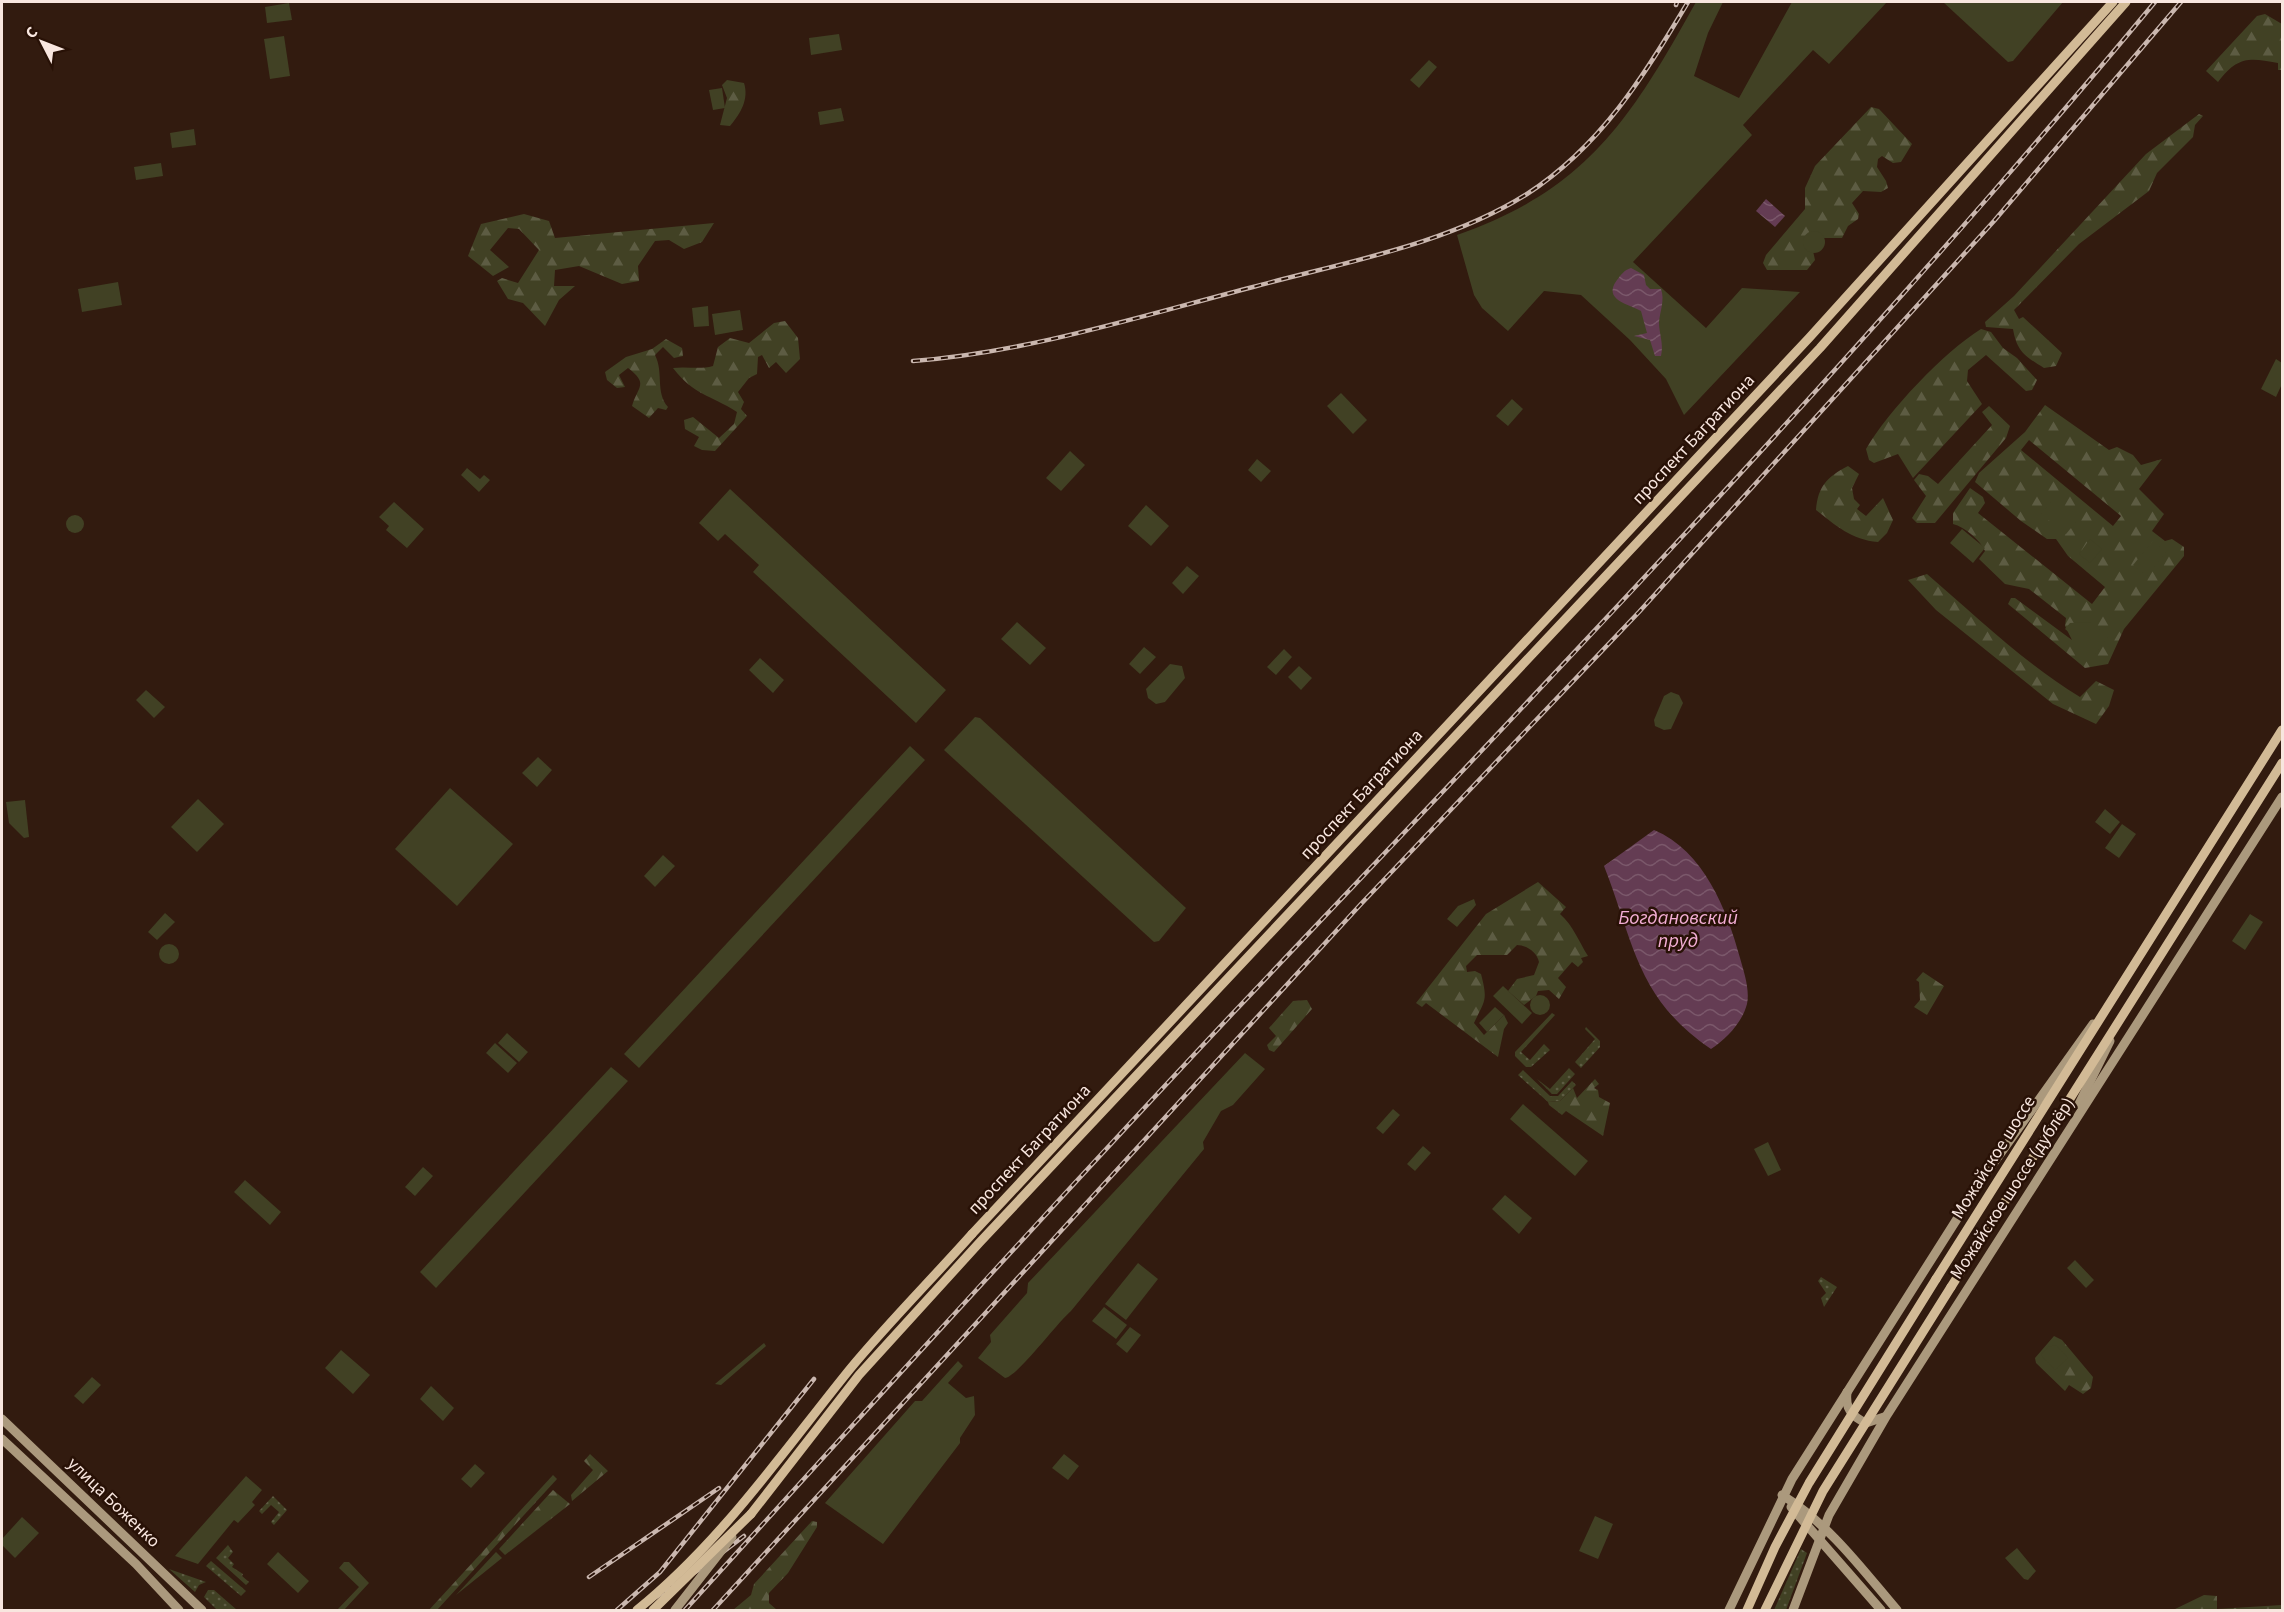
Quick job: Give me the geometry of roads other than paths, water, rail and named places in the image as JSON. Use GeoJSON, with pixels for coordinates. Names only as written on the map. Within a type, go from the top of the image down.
{"type":"FeatureCollection","features":[{"type":"Feature","properties":{"kind":"main road","name":"проспект Багратиона"},"geometry":{"type":"LineString","coordinates":[[653,1611],[751,1514],[860,1375],[976,1238],[1809,338],[2113,2]]}},
{"type":"Feature","properties":{"kind":"main road","name":"проспект Багратиона"},"geometry":{"type":"LineString","coordinates":[[637,1611],[710,1543],[766,1477],[851,1368],[1276,929],[1820,348],[2126,2]]}},
{"type":"Feature","properties":{"kind":"main road","name":"Можайское шоссе"},"geometry":{"type":"LineString","coordinates":[[1747,1611],[1775,1547],[1809,1483],[2283,730]]}},
{"type":"Feature","properties":{"kind":"main road","name":"Можайское шоссе"},"geometry":{"type":"LineString","coordinates":[[1765,1611],[1823,1491],[2283,762]]}},
{"type":"Feature","properties":{"kind":"main road","name":"Можайское шоссе (дублёр)"},"geometry":{"type":"LineString","coordinates":[[1793,1611],[1824,1526],[1887,1415],[2063,1136],[2139,1024],[2283,797]]}},
{"type":"Feature","properties":{"kind":"main road","name":"Можайское шоссе (дублёр)"},"geometry":{"type":"LineString","coordinates":[[1729,1611],[1782,1495],[1848,1389],[1989,1169],[2063,1062],[2111,1000]]}},
{"type":"Feature","properties":{"kind":"main road"},"geometry":{"type":"LineString","coordinates":[[2063,1136],[2125,1011]]}},
{"type":"Feature","properties":{"kind":"main road"},"geometry":{"type":"LineString","coordinates":[[1848,1389],[1849,1411],[1855,1419],[1873,1423],[1887,1415]]}},
{"type":"Feature","properties":{"kind":"main road","name":"улица Боженко"},"geometry":{"type":"LineString","coordinates":[[2,1419],[140,1548],[202,1611]]}},
{"type":"Feature","properties":{"kind":"main road","name":"улица Боженко"},"geometry":{"type":"LineString","coordinates":[[2,1439],[136,1563],[179,1611]]}},
{"type":"Feature","properties":{"kind":"main road"},"geometry":{"type":"LineString","coordinates":[[1782,1495],[1806,1510],[1824,1526],[1897,1611]]}},
{"type":"Feature","properties":{"kind":"main road"},"geometry":{"type":"LineString","coordinates":[[1782,1495],[1798,1517],[1819,1538],[1881,1611]]}},
{"type":"Feature","properties":{"kind":"main road"},"geometry":{"type":"LineString","coordinates":[[675,1611],[751,1514]]}},
{"type":"Feature","properties":{"kind":"water"},"geometry":{"type":"Polygon","coordinates":[[[1766,199],[1785,216],[1775,227],[1756,211],[1766,199]]]}},
{"type":"Feature","properties":{"kind":"water"},"geometry":{"type":"Polygon","coordinates":[[[1631,268],[1644,275],[1646,285],[1650,289],[1661,289],[1659,322],[1661,356],[1655,356],[1650,340],[1634,336],[1647,333],[1641,311],[1619,300],[1613,292],[1617,280],[1631,268]]]}},
{"type":"Feature","properties":{"kind":"water","name":"Богдановский пруд"},"geometry":{"type":"Polygon","coordinates":[[[1654,830],[1687,852],[1711,884],[1728,921],[1745,975],[1748,999],[1745,1011],[1733,1030],[1711,1049],[1686,1030],[1667,1010],[1652,989],[1631,944],[1604,866],[1654,830]]]}},
{"type":"Feature","properties":{"kind":"railway"},"geometry":{"type":"LineString","coordinates":[[913,361],[999,350],[1127,321],[1394,250],[1463,227],[1496,212],[1553,175],[1599,132],[1637,83],[1688,2]]}},
{"type":"Feature","properties":{"kind":"railway"},"geometry":{"type":"LineString","coordinates":[[685,1610],[1095,1161],[1586,640],[1818,389],[1932,262],[2155,2]]}},
{"type":"Feature","properties":{"kind":"railway"},"geometry":{"type":"LineString","coordinates":[[713,1610],[1361,904],[1639,612],[1994,221],[2181,2]]}},
{"type":"Feature","properties":{"kind":"railway"},"geometry":{"type":"LineString","coordinates":[[617,1610],[660,1572],[814,1379]]}},
{"type":"Feature","properties":{"kind":"railway"},"geometry":{"type":"LineString","coordinates":[[589,1577],[719,1488]]}},
{"type":"Feature","properties":{"kind":"railway"},"geometry":{"type":"LineString","coordinates":[[635,1610],[706,1565],[744,1536]]}}]}
